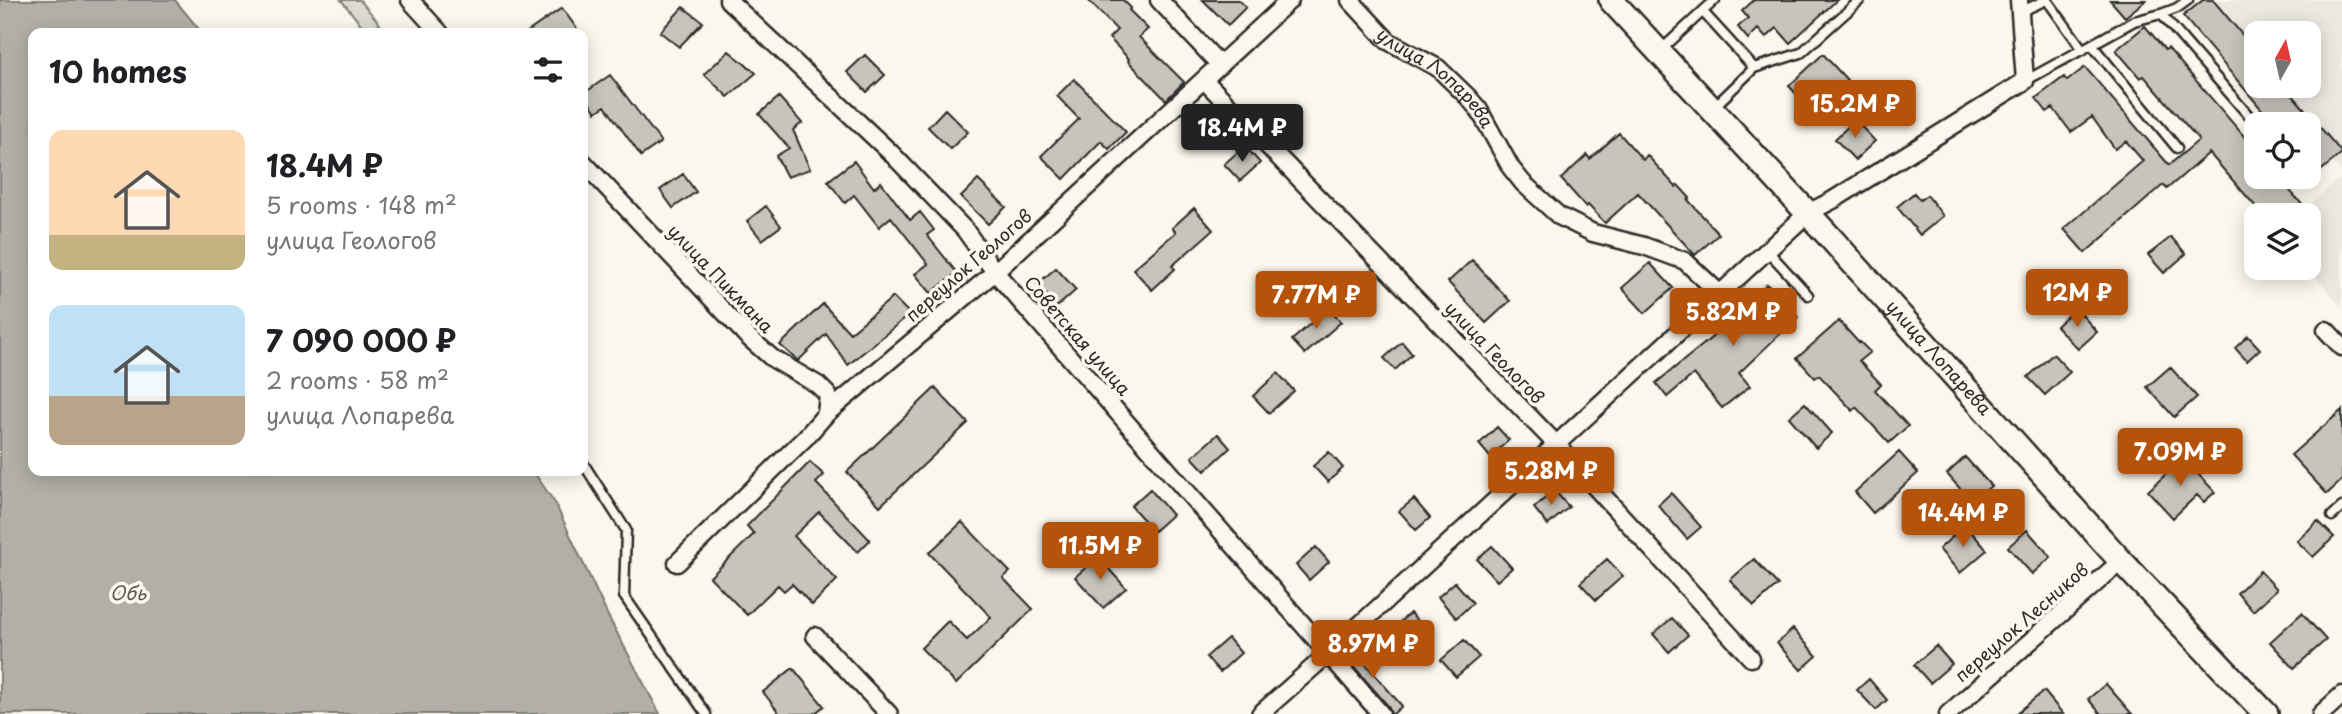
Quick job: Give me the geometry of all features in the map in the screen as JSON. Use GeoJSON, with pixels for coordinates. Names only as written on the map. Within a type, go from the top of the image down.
{"type":"FeatureCollection","features":[{"type":"Feature","properties":{"kind":"main road","name":"улица Лопарева"},"geometry":{"type":"LineString","coordinates":[[1611,0],[1808,213],[2122,561],[2266,714]]}},
{"type":"Feature","properties":{"kind":"street"},"geometry":{"type":"LineString","coordinates":[[410,0],[435,28]]}},
{"type":"Feature","properties":{"kind":"street","name":"Советская улица"},"geometry":{"type":"LineString","coordinates":[[728,0],[891,153],[965,230],[995,272],[1381,714]]}},
{"type":"Feature","properties":{"kind":"street"},"geometry":{"type":"LineString","coordinates":[[1159,0],[1220,65]]}},
{"type":"Feature","properties":{"kind":"street","name":"переулок Геологов"},"geometry":{"type":"LineString","coordinates":[[677,563],[806,437],[826,414],[995,272],[1290,0]]}},
{"type":"Feature","properties":{"kind":"street","name":"улица Лопарева"},"geometry":{"type":"LineString","coordinates":[[1350,0],[1388,41],[1438,68],[1468,97],[1479,110],[1517,175],[1559,216],[1593,233],[1644,246],[1685,261],[1719,293]]}},
{"type":"Feature","properties":{"kind":"street"},"geometry":{"type":"LineString","coordinates":[[1259,714],[1328,654],[1808,213],[2025,81],[2020,6]]}},
{"type":"Feature","properties":{"kind":"street","name":"улица Геологов"},"geometry":{"type":"LineString","coordinates":[[1204,80],[1556,444],[1751,658]]}},
{"type":"Feature","properties":{"kind":"street","name":"улица Пикмана"},"geometry":{"type":"LineString","coordinates":[[588,167],[747,336],[772,359],[818,385],[828,395],[826,414]]}},
{"type":"Feature","properties":{"kind":"street"},"geometry":{"type":"LineString","coordinates":[[2326,330],[2342,347]]}},
{"type":"Feature","properties":{"kind":"street","name":"переулок Лесников"},"geometry":{"type":"LineString","coordinates":[[1948,714],[2122,561]]}},
{"type":"Feature","properties":{"kind":"street"},"geometry":{"type":"LineString","coordinates":[[815,636],[889,714]]}},
{"type":"Feature","properties":{"kind":"street"},"geometry":{"type":"LineString","coordinates":[[2321,714],[2342,695]]}},
{"type":"Feature","properties":{"kind":"lane"},"geometry":{"type":"LineString","coordinates":[[1659,52],[1716,0]]}},
{"type":"Feature","properties":{"kind":"lane"},"geometry":{"type":"LineString","coordinates":[[1712,109],[1754,68],[1801,53],[1860,0]]}},
{"type":"Feature","properties":{"kind":"lane"},"geometry":{"type":"LineString","coordinates":[[2020,6],[2047,0],[2083,50]]}},
{"type":"Feature","properties":{"kind":"lane"},"geometry":{"type":"LineString","coordinates":[[2025,81],[2134,21],[2177,8],[2188,0]]}},
{"type":"Feature","properties":{"kind":"lane"},"geometry":{"type":"LineString","coordinates":[[1703,12],[1754,68]]}},
{"type":"Feature","properties":{"kind":"lane"},"geometry":{"type":"LineString","coordinates":[[2161,14],[2246,112]]}},
{"type":"Feature","properties":{"kind":"lane"},"geometry":{"type":"LineString","coordinates":[[2092,45],[2178,148]]}},
{"type":"Feature","properties":{"kind":"lane"},"geometry":{"type":"LineString","coordinates":[[1766,249],[1808,295]]}},
{"type":"Feature","properties":{"kind":"lane"},"geometry":{"type":"LineString","coordinates":[[588,471],[626,530],[624,596],[706,714]]}},
{"type":"Feature","properties":{"kind":"lane"},"geometry":{"type":"LineString","coordinates":[[2332,516],[2342,507]]}},
{"type":"Feature","properties":{"kind":"shaded area"},"geometry":{"type":"Polygon","coordinates":[[[341,0],[360,0],[380,24],[375,28],[364,28],[341,0]]]}},
{"type":"Feature","properties":{"kind":"shaded area"},"geometry":{"type":"Polygon","coordinates":[[[2213,0],[2342,0],[2342,153],[2321,128],[2321,112],[2307,112],[2295,98],[2321,98],[2321,21],[2244,21],[2244,37],[2213,0]]]}},
{"type":"Feature","properties":{"kind":"shaded area"},"geometry":{"type":"Polygon","coordinates":[[[2342,153],[2342,172],[2332,162],[2342,153]]]}},
{"type":"Feature","properties":{"kind":"shaded area"},"geometry":{"type":"Polygon","coordinates":[[[2342,176],[2342,307],[2318,280],[2321,280],[2321,203],[2312,203],[2342,176]]]}},
{"type":"Feature","properties":{"kind":"water","name":"Обь"},"geometry":{"type":"Polygon","coordinates":[[[0,0],[175,0],[198,28],[28,28],[28,476],[536,476],[555,503],[608,616],[660,714],[0,714],[0,0]]]}},
{"type":"Feature","properties":{"kind":"building"},"geometry":{"type":"Polygon","coordinates":[[[1088,0],[1123,0],[1148,29],[1139,37],[1184,82],[1166,100],[1109,38],[1117,30],[1088,0]]]}},
{"type":"Feature","properties":{"kind":"building"},"geometry":{"type":"Polygon","coordinates":[[[1203,0],[1239,0],[1246,7],[1228,25],[1203,0]]]}},
{"type":"Feature","properties":{"kind":"building"},"geometry":{"type":"Polygon","coordinates":[[[1754,0],[1837,0],[1790,43],[1777,28],[1766,38],[1758,29],[1748,39],[1738,27],[1748,18],[1742,11],[1754,0]]]}},
{"type":"Feature","properties":{"kind":"building"},"geometry":{"type":"Polygon","coordinates":[[[2110,0],[2146,0],[2125,17],[2110,0]]]}},
{"type":"Feature","properties":{"kind":"building"},"geometry":{"type":"Polygon","coordinates":[[[2203,0],[2213,0],[2244,37],[2244,88],[2183,16],[2203,0]]]}},
{"type":"Feature","properties":{"kind":"building"},"geometry":{"type":"Polygon","coordinates":[[[683,7],[703,22],[679,47],[660,32],[683,7]]]}},
{"type":"Feature","properties":{"kind":"building"},"geometry":{"type":"Polygon","coordinates":[[[562,8],[576,28],[533,28],[562,8]]]}},
{"type":"Feature","properties":{"kind":"building"},"geometry":{"type":"Polygon","coordinates":[[[2145,26],[2165,50],[2168,48],[2244,136],[2244,189],[2288,189],[2301,203],[2253,203],[2209,153],[2167,189],[2163,185],[2085,253],[2064,229],[2143,161],[2126,141],[2115,149],[2092,117],[2071,132],[2053,108],[2047,112],[2036,98],[2064,77],[2067,81],[2085,67],[2169,165],[2199,140],[2144,76],[2140,78],[2116,50],[2145,26]]]}},
{"type":"Feature","properties":{"kind":"building"},"geometry":{"type":"Polygon","coordinates":[[[729,51],[756,73],[728,97],[704,74],[729,51]]]}},
{"type":"Feature","properties":{"kind":"building"},"geometry":{"type":"Polygon","coordinates":[[[1823,54],[1847,80],[1813,112],[1789,86],[1823,54]]]}},
{"type":"Feature","properties":{"kind":"building"},"geometry":{"type":"Polygon","coordinates":[[[865,55],[885,75],[867,92],[847,72],[865,55]]]}},
{"type":"Feature","properties":{"kind":"building"},"geometry":{"type":"Polygon","coordinates":[[[610,75],[661,142],[641,156],[605,106],[596,112],[588,101],[588,90],[610,75]]]}},
{"type":"Feature","properties":{"kind":"building"},"geometry":{"type":"Polygon","coordinates":[[[1074,79],[1126,132],[1109,149],[1101,141],[1064,179],[1041,156],[1079,119],[1057,96],[1074,79]]]}},
{"type":"Feature","properties":{"kind":"building"},"geometry":{"type":"Polygon","coordinates":[[[779,97],[802,123],[793,130],[810,169],[787,177],[776,156],[789,148],[759,114],[779,97]]]}},
{"type":"Feature","properties":{"kind":"building"},"geometry":{"type":"Polygon","coordinates":[[[2252,98],[2295,98],[2307,112],[2264,112],[2252,98]]]}},
{"type":"Feature","properties":{"kind":"building"},"geometry":{"type":"Polygon","coordinates":[[[945,109],[968,132],[950,149],[928,127],[945,109]]]}},
{"type":"Feature","properties":{"kind":"building"},"geometry":{"type":"Polygon","coordinates":[[[1855,120],[1875,141],[1855,160],[1835,139],[1855,120]]]}},
{"type":"Feature","properties":{"kind":"building"},"geometry":{"type":"Polygon","coordinates":[[[2321,128],[2342,153],[2321,171],[2321,128]]]}},
{"type":"Feature","properties":{"kind":"building"},"geometry":{"type":"Polygon","coordinates":[[[1619,133],[1643,160],[1647,155],[1676,187],[1678,185],[1719,234],[1695,255],[1638,193],[1605,223],[1588,205],[1586,207],[1561,179],[1587,155],[1590,159],[1619,133]]]}},
{"type":"Feature","properties":{"kind":"building"},"geometry":{"type":"Polygon","coordinates":[[[1245,146],[1260,163],[1240,181],[1224,164],[1245,146]]]}},
{"type":"Feature","properties":{"kind":"building"},"geometry":{"type":"Polygon","coordinates":[[[854,161],[874,188],[881,182],[910,220],[920,212],[934,230],[927,235],[957,273],[931,293],[915,274],[928,264],[891,217],[879,227],[854,195],[845,203],[828,181],[854,161]]]}},
{"type":"Feature","properties":{"kind":"building"},"geometry":{"type":"Polygon","coordinates":[[[683,174],[696,192],[673,208],[660,190],[683,174]]]}},
{"type":"Feature","properties":{"kind":"building"},"geometry":{"type":"Polygon","coordinates":[[[978,180],[1006,207],[988,224],[961,197],[978,180]]]}},
{"type":"Feature","properties":{"kind":"building"},"geometry":{"type":"Polygon","coordinates":[[[1914,193],[1920,200],[1927,195],[1943,216],[1920,235],[1897,207],[1914,193]]]}},
{"type":"Feature","properties":{"kind":"building"},"geometry":{"type":"Polygon","coordinates":[[[766,206],[781,226],[762,240],[747,221],[766,206]]]}},
{"type":"Feature","properties":{"kind":"building"},"geometry":{"type":"Polygon","coordinates":[[[1194,208],[1213,230],[1172,266],[1175,269],[1152,290],[1133,269],[1176,232],[1172,228],[1194,208]]]}},
{"type":"Feature","properties":{"kind":"building"},"geometry":{"type":"Polygon","coordinates":[[[2171,237],[2186,254],[2164,273],[2148,255],[2171,237]]]}},
{"type":"Feature","properties":{"kind":"building"},"geometry":{"type":"Polygon","coordinates":[[[1472,260],[1510,301],[1486,323],[1448,282],[1472,260]]]}},
{"type":"Feature","properties":{"kind":"building"},"geometry":{"type":"Polygon","coordinates":[[[1650,263],[1673,288],[1645,313],[1622,288],[1650,263]]]}},
{"type":"Feature","properties":{"kind":"building"},"geometry":{"type":"Polygon","coordinates":[[[1056,268],[1076,290],[1057,307],[1037,284],[1056,268]]]}},
{"type":"Feature","properties":{"kind":"building"},"geometry":{"type":"Polygon","coordinates":[[[1767,284],[1798,317],[1739,373],[1750,386],[1722,408],[1694,374],[1667,397],[1656,383],[1710,339],[1767,284]]]}},
{"type":"Feature","properties":{"kind":"building"},"geometry":{"type":"Polygon","coordinates":[[[893,297],[910,314],[848,365],[826,334],[798,361],[780,345],[823,304],[850,333],[893,297]]]}},
{"type":"Feature","properties":{"kind":"building"},"geometry":{"type":"Polygon","coordinates":[[[1328,308],[1341,322],[1305,354],[1292,340],[1328,308]]]}},
{"type":"Feature","properties":{"kind":"building"},"geometry":{"type":"Polygon","coordinates":[[[2076,308],[2097,332],[2078,349],[2056,326],[2076,308]]]}},
{"type":"Feature","properties":{"kind":"building"},"geometry":{"type":"Polygon","coordinates":[[[1839,321],[1870,352],[1859,361],[1881,384],[1875,390],[1908,426],[1889,443],[1856,407],[1853,411],[1819,375],[1815,378],[1797,358],[1839,321]]]}},
{"type":"Feature","properties":{"kind":"building"},"geometry":{"type":"Polygon","coordinates":[[[2248,336],[2260,349],[2247,361],[2235,348],[2248,336]]]}},
{"type":"Feature","properties":{"kind":"building"},"geometry":{"type":"Polygon","coordinates":[[[1402,342],[1412,354],[1395,370],[1384,358],[1402,342]]]}},
{"type":"Feature","properties":{"kind":"building"},"geometry":{"type":"Polygon","coordinates":[[[2053,354],[2070,372],[2045,395],[2028,377],[2053,354]]]}},
{"type":"Feature","properties":{"kind":"building"},"geometry":{"type":"Polygon","coordinates":[[[2170,367],[2197,397],[2174,417],[2147,387],[2170,367]]]}},
{"type":"Feature","properties":{"kind":"building"},"geometry":{"type":"Polygon","coordinates":[[[1278,373],[1294,391],[1269,413],[1253,396],[1278,373]]]}},
{"type":"Feature","properties":{"kind":"building"},"geometry":{"type":"Polygon","coordinates":[[[935,388],[968,423],[880,506],[847,472],[935,388]]]}},
{"type":"Feature","properties":{"kind":"building"},"geometry":{"type":"Polygon","coordinates":[[[1805,403],[1832,433],[1816,448],[1789,417],[1805,403]]]}},
{"type":"Feature","properties":{"kind":"building"},"geometry":{"type":"Polygon","coordinates":[[[2342,410],[2342,480],[2327,494],[2291,455],[2342,410]]]}},
{"type":"Feature","properties":{"kind":"building"},"geometry":{"type":"Polygon","coordinates":[[[1497,427],[1509,440],[1490,457],[1479,444],[1497,427]]]}},
{"type":"Feature","properties":{"kind":"building"},"geometry":{"type":"Polygon","coordinates":[[[1218,434],[1230,448],[1205,471],[1192,457],[1218,434]]]}},
{"type":"Feature","properties":{"kind":"building"},"geometry":{"type":"Polygon","coordinates":[[[1329,452],[1343,468],[1328,482],[1313,466],[1329,452]]]}},
{"type":"Feature","properties":{"kind":"building"},"geometry":{"type":"Polygon","coordinates":[[[1899,452],[1918,473],[1873,513],[1855,492],[1899,452]]]}},
{"type":"Feature","properties":{"kind":"building"},"geometry":{"type":"Polygon","coordinates":[[[1965,457],[1991,486],[1972,502],[1947,474],[1965,457]]]}},
{"type":"Feature","properties":{"kind":"building"},"geometry":{"type":"Polygon","coordinates":[[[2183,458],[2215,492],[2204,502],[2197,495],[2173,518],[2148,491],[2183,458]]]}},
{"type":"Feature","properties":{"kind":"building"},"geometry":{"type":"Polygon","coordinates":[[[810,462],[824,475],[816,483],[870,540],[858,552],[819,512],[794,536],[837,580],[812,605],[792,584],[784,591],[778,585],[747,615],[710,577],[754,534],[747,526],[810,462]]]}},
{"type":"Feature","properties":{"kind":"building"},"geometry":{"type":"Polygon","coordinates":[[[1150,489],[1172,515],[1154,531],[1131,506],[1150,489]]]}},
{"type":"Feature","properties":{"kind":"building"},"geometry":{"type":"Polygon","coordinates":[[[1554,490],[1569,507],[1548,525],[1534,508],[1554,490]]]}},
{"type":"Feature","properties":{"kind":"building"},"geometry":{"type":"Polygon","coordinates":[[[1671,493],[1701,527],[1687,539],[1658,505],[1671,493]]]}},
{"type":"Feature","properties":{"kind":"building"},"geometry":{"type":"Polygon","coordinates":[[[1414,499],[1430,518],[1416,530],[1399,511],[1414,499]]]}},
{"type":"Feature","properties":{"kind":"building"},"geometry":{"type":"Polygon","coordinates":[[[2318,521],[2334,537],[2313,557],[2297,541],[2318,521]]]}},
{"type":"Feature","properties":{"kind":"building"},"geometry":{"type":"Polygon","coordinates":[[[962,522],[1010,572],[1003,578],[1033,609],[956,684],[921,648],[948,621],[967,640],[991,617],[929,553],[962,522]]]}},
{"type":"Feature","properties":{"kind":"building"},"geometry":{"type":"Polygon","coordinates":[[[1965,525],[1987,550],[1960,573],[1939,549],[1965,525]]]}},
{"type":"Feature","properties":{"kind":"building"},"geometry":{"type":"Polygon","coordinates":[[[2027,530],[2051,557],[2032,574],[2008,547],[2027,530]]]}},
{"type":"Feature","properties":{"kind":"building"},"geometry":{"type":"Polygon","coordinates":[[[1492,546],[1512,568],[1497,581],[1477,559],[1492,546]]]}},
{"type":"Feature","properties":{"kind":"building"},"geometry":{"type":"Polygon","coordinates":[[[1316,547],[1329,562],[1309,580],[1296,565],[1316,547]]]}},
{"type":"Feature","properties":{"kind":"building"},"geometry":{"type":"Polygon","coordinates":[[[1098,557],[1126,588],[1103,608],[1075,577],[1098,557]]]}},
{"type":"Feature","properties":{"kind":"building"},"geometry":{"type":"Polygon","coordinates":[[[1607,559],[1623,576],[1596,600],[1580,583],[1607,559]]]}},
{"type":"Feature","properties":{"kind":"building"},"geometry":{"type":"Polygon","coordinates":[[[1754,559],[1778,585],[1754,606],[1730,580],[1754,559]]]}},
{"type":"Feature","properties":{"kind":"building"},"geometry":{"type":"Polygon","coordinates":[[[2260,571],[2277,589],[2253,611],[2237,593],[2260,571]]]}},
{"type":"Feature","properties":{"kind":"building"},"geometry":{"type":"Polygon","coordinates":[[[1455,582],[1473,603],[1456,618],[1438,597],[1455,582]]]}},
{"type":"Feature","properties":{"kind":"building"},"geometry":{"type":"Polygon","coordinates":[[[1410,613],[1428,633],[1409,650],[1391,630],[1410,613]]]}},
{"type":"Feature","properties":{"kind":"building"},"geometry":{"type":"Polygon","coordinates":[[[2302,613],[2326,640],[2294,668],[2270,642],[2302,613]]]}},
{"type":"Feature","properties":{"kind":"building"},"geometry":{"type":"Polygon","coordinates":[[[1672,618],[1688,635],[1669,652],[1653,634],[1672,618]]]}},
{"type":"Feature","properties":{"kind":"building"},"geometry":{"type":"Polygon","coordinates":[[[1793,629],[1817,656],[1801,670],[1777,643],[1793,629]]]}},
{"type":"Feature","properties":{"kind":"building"},"geometry":{"type":"Polygon","coordinates":[[[1228,638],[1241,653],[1220,672],[1206,657],[1228,638]]]}},
{"type":"Feature","properties":{"kind":"building"},"geometry":{"type":"Polygon","coordinates":[[[1464,640],[1479,657],[1456,677],[1441,660],[1464,640]]]}},
{"type":"Feature","properties":{"kind":"building"},"geometry":{"type":"Polygon","coordinates":[[[1936,646],[1952,664],[1930,683],[1914,665],[1936,646]]]}},
{"type":"Feature","properties":{"kind":"building"},"geometry":{"type":"Polygon","coordinates":[[[1351,647],[1402,706],[1393,714],[1343,654],[1351,647]]]}},
{"type":"Feature","properties":{"kind":"building"},"geometry":{"type":"Polygon","coordinates":[[[793,668],[824,706],[814,714],[780,714],[763,692],[793,668]]]}},
{"type":"Feature","properties":{"kind":"building"},"geometry":{"type":"Polygon","coordinates":[[[1869,679],[1887,700],[1876,710],[1857,690],[1869,679]]]}},
{"type":"Feature","properties":{"kind":"building"},"geometry":{"type":"Polygon","coordinates":[[[2106,684],[2132,714],[2101,714],[2088,699],[2106,684]]]}},
{"type":"Feature","properties":{"kind":"building"},"geometry":{"type":"Polygon","coordinates":[[[2044,691],[2063,714],[2016,714],[2044,691]]]}}]}
